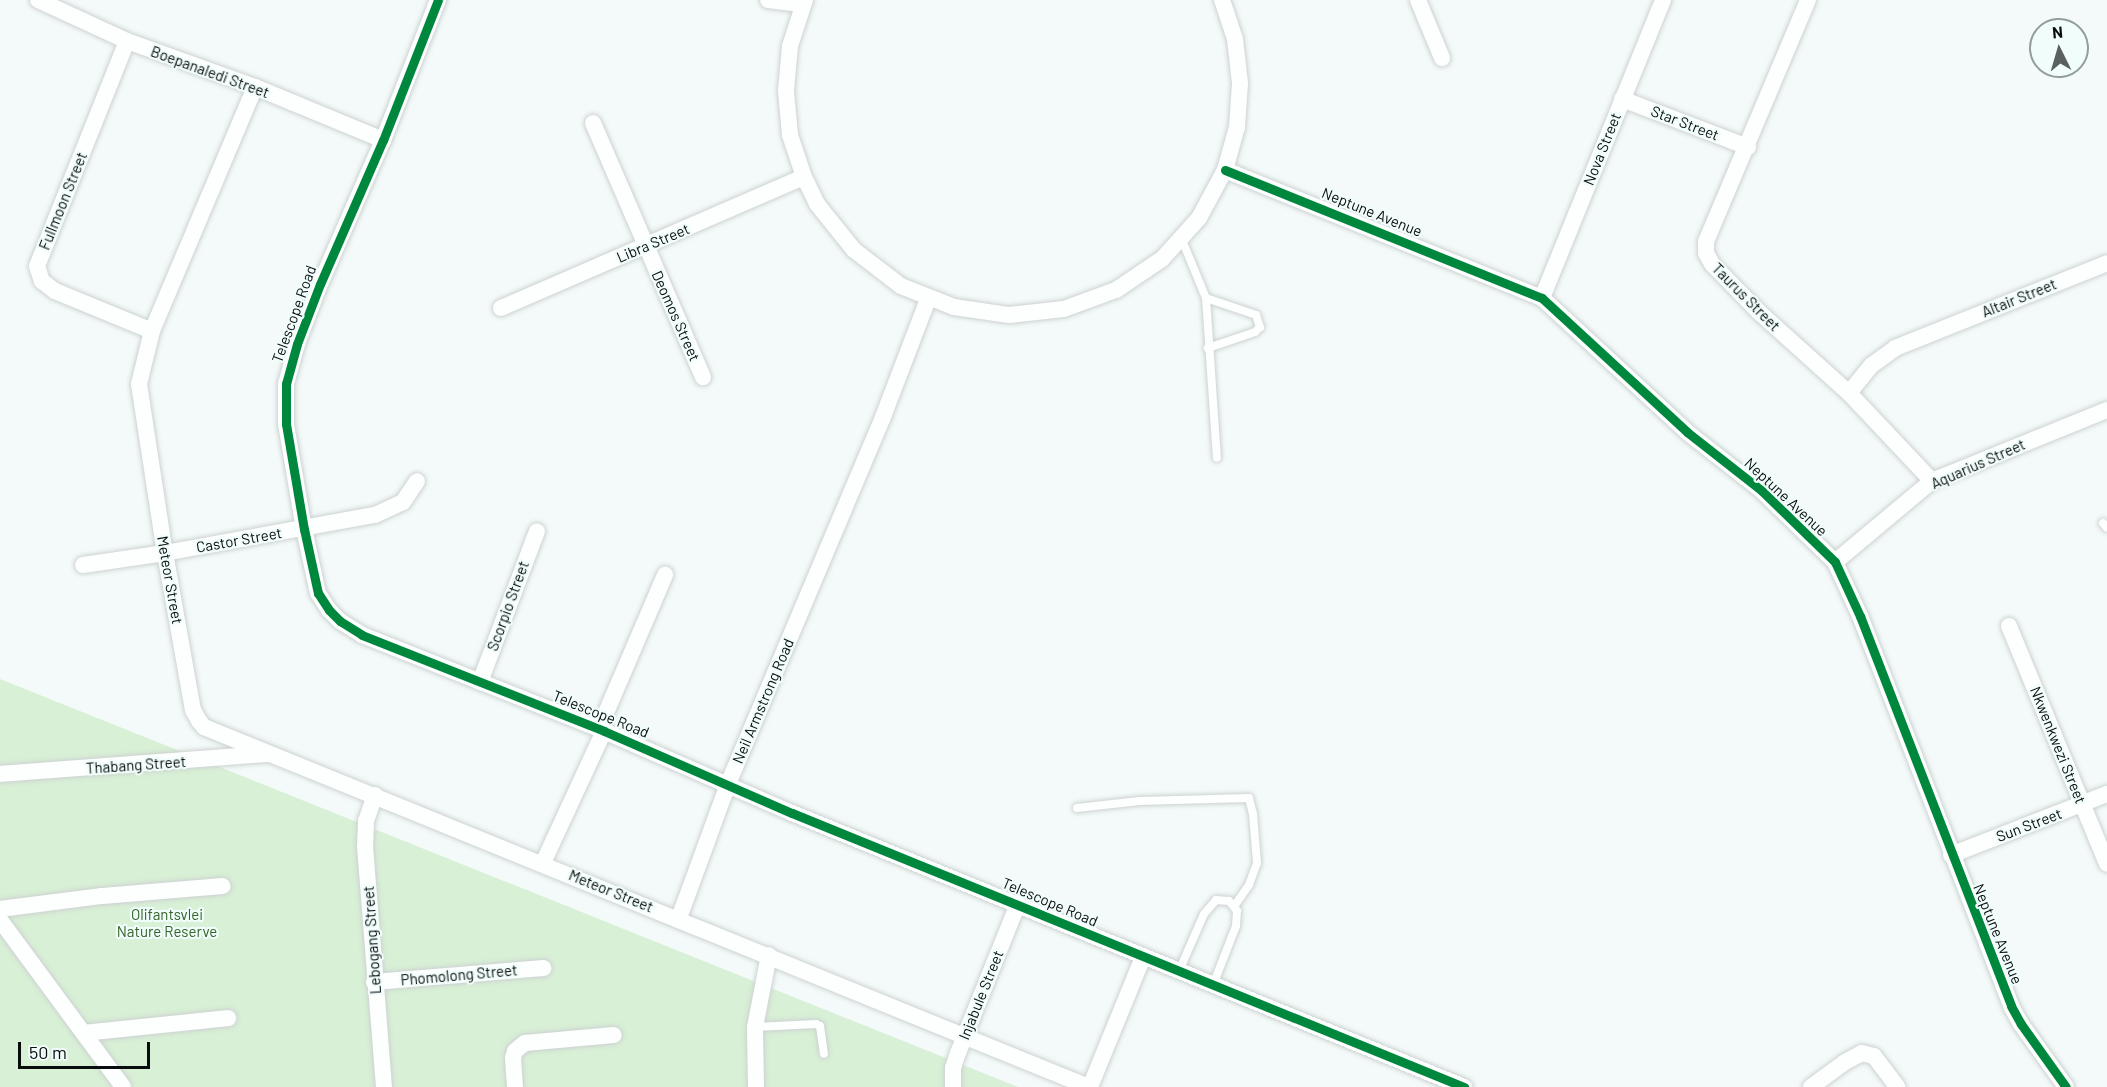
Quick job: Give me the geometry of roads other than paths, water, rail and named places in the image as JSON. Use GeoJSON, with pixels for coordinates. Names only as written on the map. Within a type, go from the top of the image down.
{"type":"FeatureCollection","features":[{"type":"Feature","properties":{"kind":"street","name":"Telescope Road"},"geometry":{"type":"LineString","coordinates":[[438,0],[383,140],[320,284],[288,374],[286,424],[304,529],[318,593],[340,621],[362,635],[602,730],[728,783],[792,813],[1464,1087]]}},
{"type":"Feature","properties":{"kind":"street"},"geometry":{"type":"LineString","coordinates":[[768,0],[804,2],[790,46],[786,91],[790,135],[804,177],[828,220],[854,250],[893,280],[928,299],[982,313],[1009,315],[1064,309],[1091,301],[1124,285],[1162,259],[1182,240],[1199,218],[1225,170],[1237,127],[1240,83],[1235,39],[1222,0]]}},
{"type":"Feature","properties":{"kind":"street"},"geometry":{"type":"LineString","coordinates":[[1418,0],[1442,58]]}},
{"type":"Feature","properties":{"kind":"street","name":"Nova Street"},"geometry":{"type":"LineString","coordinates":[[1542,298],[1663,0]]}},
{"type":"Feature","properties":{"kind":"street","name":"Taurus Street"},"geometry":{"type":"LineString","coordinates":[[1808,0],[1748,147],[1706,241],[1708,259],[1760,313],[1849,393],[1932,481]]}},
{"type":"Feature","properties":{"kind":"street","name":"Boepanaledi Street"},"geometry":{"type":"LineString","coordinates":[[38,1],[128,41],[255,87],[383,140]]}},
{"type":"Feature","properties":{"kind":"street","name":"Fullmoon Street"},"geometry":{"type":"LineString","coordinates":[[128,41],[37,266],[42,281],[55,291],[152,331]]}},
{"type":"Feature","properties":{"kind":"street","name":"Meteor Street"},"geometry":{"type":"LineString","coordinates":[[255,87],[152,331],[139,384],[165,553],[196,718],[204,726],[271,754],[679,918]]}},
{"type":"Feature","properties":{"kind":"street","name":"Star Street"},"geometry":{"type":"LineString","coordinates":[[1622,99],[1748,147]]}},
{"type":"Feature","properties":{"kind":"street","name":"Deomos Street"},"geometry":{"type":"LineString","coordinates":[[593,123],[703,377]]}},
{"type":"Feature","properties":{"kind":"street","name":"Neptune Avenue"},"geometry":{"type":"LineString","coordinates":[[1225,170],[1542,298],[1687,432],[1761,490],[1834,562],[1860,616],[2011,1006],[2020,1024],[2066,1087]]}},
{"type":"Feature","properties":{"kind":"street","name":"Libra Street"},"geometry":{"type":"LineString","coordinates":[[501,308],[804,177]]}},
{"type":"Feature","properties":{"kind":"street","name":"Altair Street"},"geometry":{"type":"LineString","coordinates":[[1849,393],[1872,365],[1895,348],[2107,263]]}},
{"type":"Feature","properties":{"kind":"street","name":"Neil Armstrong Road"},"geometry":{"type":"LineString","coordinates":[[679,918],[728,783],[883,417],[928,299]]}},
{"type":"Feature","properties":{"kind":"street","name":"Aquarius Street"},"geometry":{"type":"LineString","coordinates":[[1834,562],[1932,481],[2107,410]]}},
{"type":"Feature","properties":{"kind":"street","name":"Castor Street"},"geometry":{"type":"LineString","coordinates":[[83,565],[165,553],[375,515],[403,502],[417,481]]}},
{"type":"Feature","properties":{"kind":"street","name":"Scorpio Street"},"geometry":{"type":"LineString","coordinates":[[480,682],[537,531]]}},
{"type":"Feature","properties":{"kind":"street"},"geometry":{"type":"LineString","coordinates":[[543,863],[602,730],[665,575]]}},
{"type":"Feature","properties":{"kind":"street","name":"Nkwenkwezi Street"},"geometry":{"type":"LineString","coordinates":[[2009,627],[2107,864]]}},
{"type":"Feature","properties":{"kind":"street","name":"Thabang Street"},"geometry":{"type":"LineString","coordinates":[[0,774],[271,754]]}},
{"type":"Feature","properties":{"kind":"street","name":"Sun Street"},"geometry":{"type":"LineString","coordinates":[[1951,855],[2107,794]]}},
{"type":"Feature","properties":{"kind":"street","name":"Lebogang Street"},"geometry":{"type":"LineString","coordinates":[[375,795],[365,829],[374,982],[384,1087]]}},
{"type":"Feature","properties":{"kind":"street"},"geometry":{"type":"LineString","coordinates":[[0,909],[223,886]]}},
{"type":"Feature","properties":{"kind":"street","name":"Injabule Street"},"geometry":{"type":"LineString","coordinates":[[953,1087],[953,1068],[964,1037],[1018,904]]}},
{"type":"Feature","properties":{"kind":"street"},"geometry":{"type":"LineString","coordinates":[[679,918],[1089,1087],[1143,957]]}},
{"type":"Feature","properties":{"kind":"street"},"geometry":{"type":"LineString","coordinates":[[0,920],[123,1087]]}},
{"type":"Feature","properties":{"kind":"street"},"geometry":{"type":"LineString","coordinates":[[756,1087],[754,1027],[769,955]]}},
{"type":"Feature","properties":{"kind":"street","name":"Phomolong Street"},"geometry":{"type":"LineString","coordinates":[[374,982],[543,968]]}},
{"type":"Feature","properties":{"kind":"street"},"geometry":{"type":"LineString","coordinates":[[84,1033],[228,1018]]}},
{"type":"Feature","properties":{"kind":"street"},"geometry":{"type":"LineString","coordinates":[[515,1087],[513,1058],[515,1051],[525,1043],[614,1035]]}},
{"type":"Feature","properties":{"kind":"street"},"geometry":{"type":"LineString","coordinates":[[1811,1087],[1845,1062],[1862,1053],[1874,1056],[1897,1087]]}},
{"type":"Feature","properties":{"kind":"lane"},"geometry":{"type":"LineString","coordinates":[[1182,240],[1206,298],[1217,458]]}},
{"type":"Feature","properties":{"kind":"lane"},"geometry":{"type":"LineString","coordinates":[[1206,298],[1256,315],[1260,327],[1255,332],[1208,348]]}},
{"type":"Feature","properties":{"kind":"lane"},"geometry":{"type":"LineString","coordinates":[[1077,808],[1140,801],[1249,798],[1253,814],[1257,862],[1249,885],[1234,905],[1236,926],[1213,985]]}},
{"type":"Feature","properties":{"kind":"lane"},"geometry":{"type":"LineString","coordinates":[[1179,971],[1196,929],[1212,904],[1223,900],[1234,905]]}},
{"type":"Feature","properties":{"kind":"lane"},"geometry":{"type":"LineString","coordinates":[[754,1027],[816,1024],[820,1026],[824,1054]]}},
{"type":"Feature","properties":{"kind":"park label","name":"Olifantsvlei Nature Reserve"},"geometry":{"type":"Point","coordinates":[167,922]}}]}
